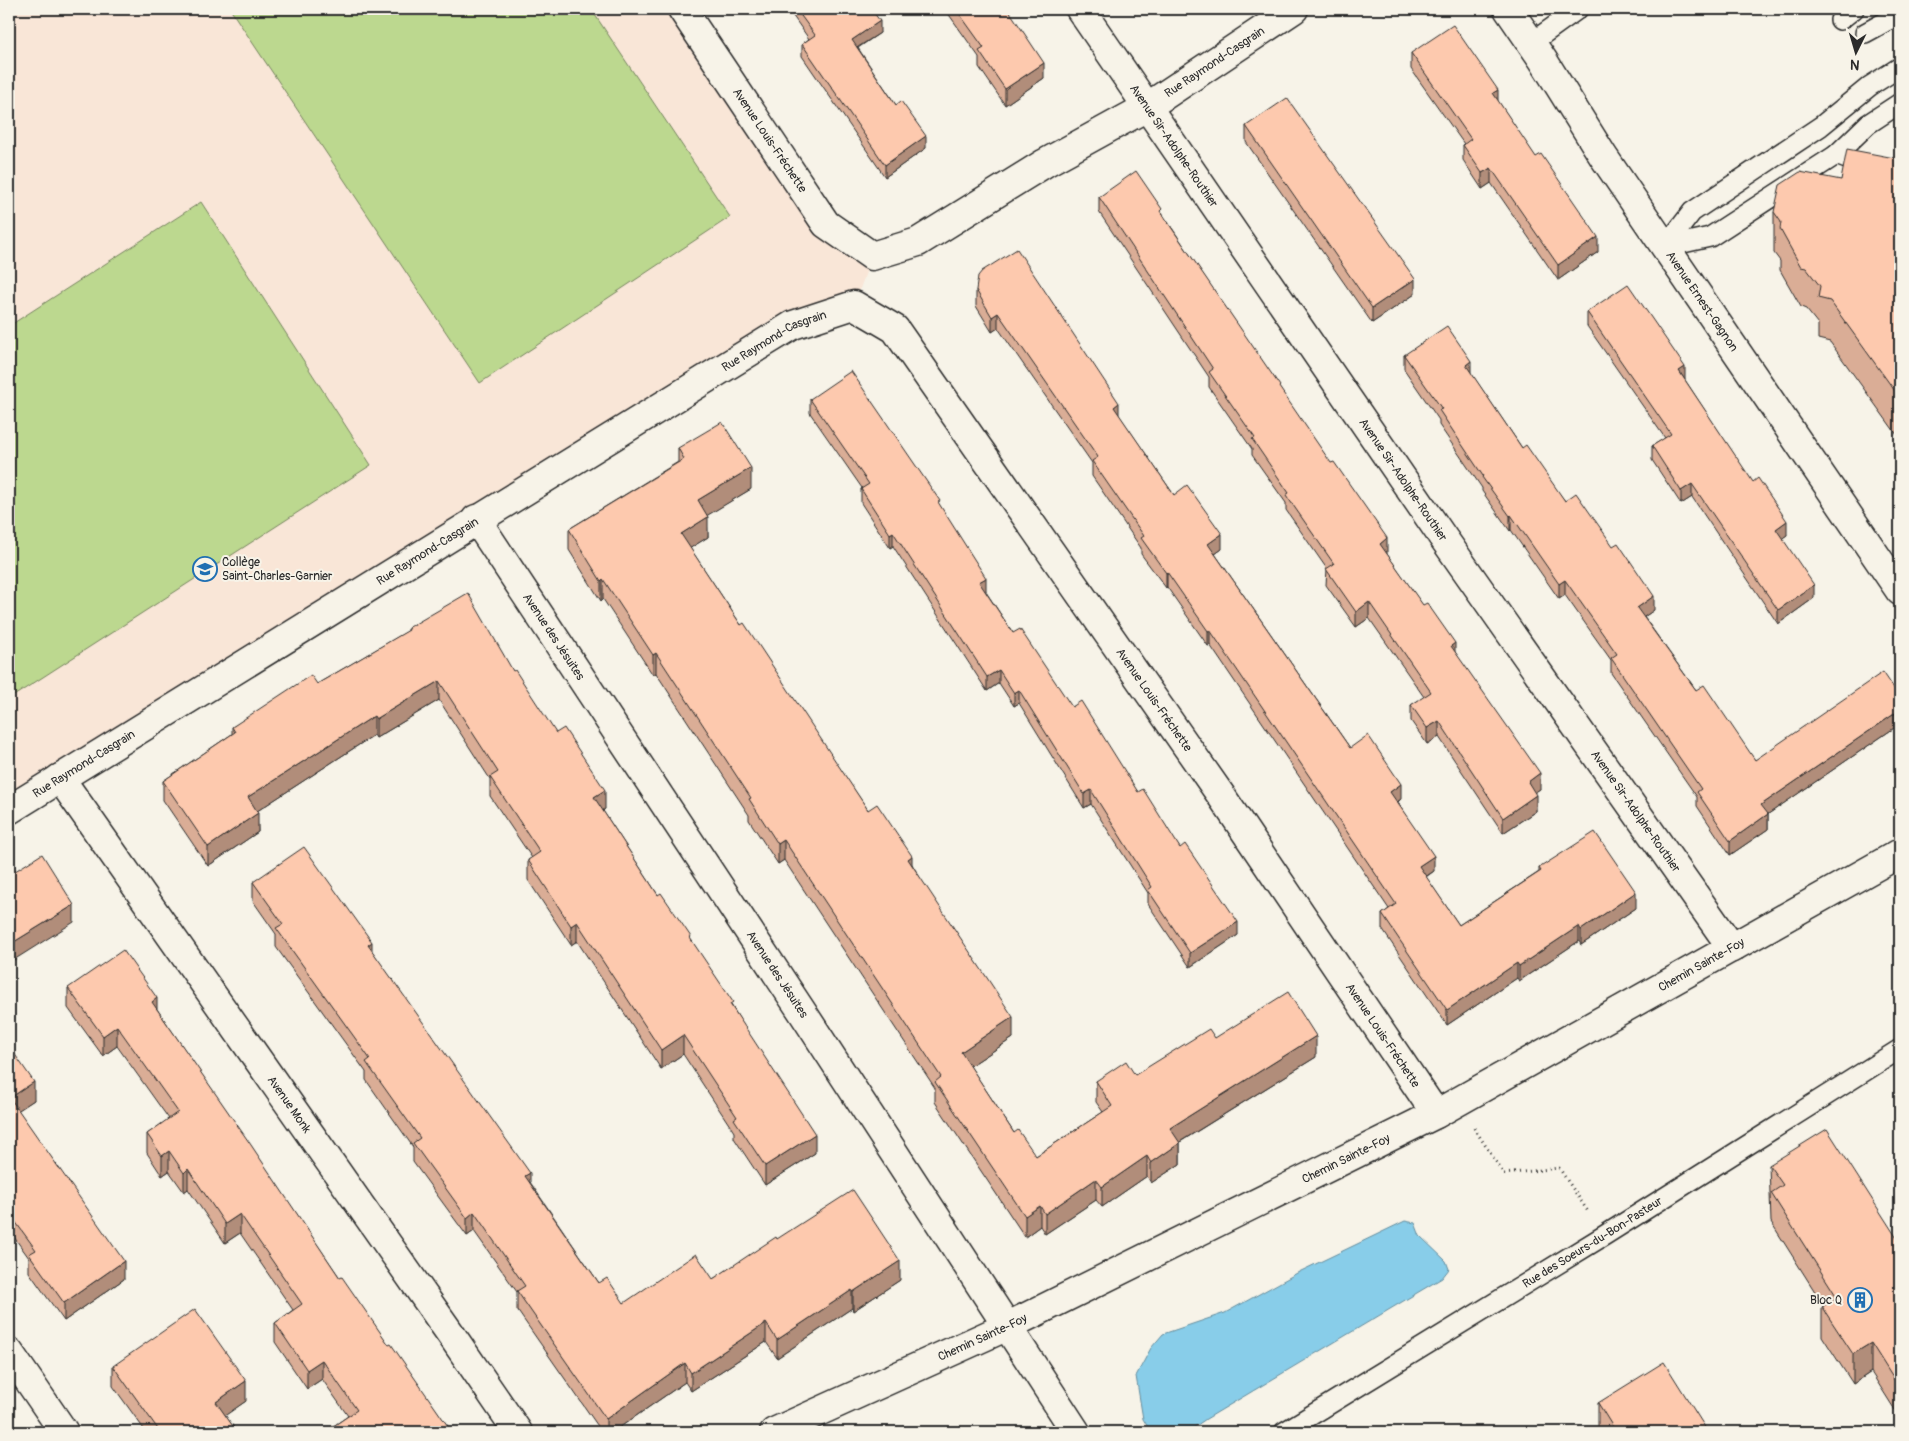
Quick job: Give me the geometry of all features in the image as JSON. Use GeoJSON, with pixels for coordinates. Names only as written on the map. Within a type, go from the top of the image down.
{"type":"FeatureCollection","features":[{"type":"Feature","properties":{"kind":"street","name":"Avenue Louis-Fréchette"},"geometry":{"type":"LineString","coordinates":[[682,9],[826,224],[872,256]]}},
{"type":"Feature","properties":{"kind":"street","name":"Avenue Sir-Adolphe-Routhier"},"geometry":{"type":"LineString","coordinates":[[1080,9],[1542,680],[1732,948]]}},
{"type":"Feature","properties":{"kind":"street","name":"Rue Raymond-Casgrain"},"geometry":{"type":"LineString","coordinates":[[872,256],[918,242],[1045,163],[1147,107],[1294,9]]}},
{"type":"Feature","properties":{"kind":"street","name":"Avenue Ernest-Gagnon"},"geometry":{"type":"LineString","coordinates":[[1508,9],[1600,152],[1900,591]]}},
{"type":"Feature","properties":{"kind":"street","name":"Avenue Louis-Fréchette"},"geometry":{"type":"LineString","coordinates":[[854,305],[895,330],[1225,802],[1436,1114]]}},
{"type":"Feature","properties":{"kind":"street","name":"Rue Raymond-Casgrain"},"geometry":{"type":"LineString","coordinates":[[9,810],[476,519],[793,325],[854,305]]}},
{"type":"Feature","properties":{"kind":"street","name":"Avenue des Jésuites"},"geometry":{"type":"LineString","coordinates":[[476,519],[1076,1432]]}},
{"type":"Feature","properties":{"kind":"street","name":"Avenue Monk"},"geometry":{"type":"LineString","coordinates":[[60,778],[450,1332],[518,1432]]}},
{"type":"Feature","properties":{"kind":"street","name":"Chemin Sainte-Foy"},"geometry":{"type":"LineString","coordinates":[[774,1432],[1008,1326],[1436,1114],[1900,853]]}},
{"type":"Feature","properties":{"kind":"street"},"geometry":{"type":"LineString","coordinates":[[9,1352],[64,1432]]}},
{"type":"Feature","properties":{"kind":"lane"},"geometry":{"type":"LineString","coordinates":[[1531,43],[1578,9]]}},
{"type":"Feature","properties":{"kind":"lane"},"geometry":{"type":"LineString","coordinates":[[1865,33],[1898,15],[1899,9]]}},
{"type":"Feature","properties":{"kind":"lane"},"geometry":{"type":"LineString","coordinates":[[1665,247],[1692,212],[1822,126],[1870,86],[1900,67]]}},
{"type":"Feature","properties":{"kind":"lane"},"geometry":{"type":"LineString","coordinates":[[1665,247],[1710,238],[1836,155],[1868,124],[1900,103]]}},
{"type":"Feature","properties":{"kind":"lane"},"geometry":{"type":"LineString","coordinates":[[1836,155],[1874,169],[1900,173]]}},
{"type":"Feature","properties":{"kind":"lane","name":"Rue des Soeurs-du-Bon-Pasteur"},"geometry":{"type":"LineString","coordinates":[[1284,1432],[1605,1235],[1900,1049]]}},
{"type":"Feature","properties":{"kind":"path"},"geometry":{"type":"LineString","coordinates":[[1474,1127],[1504,1174],[1559,1168],[1605,1235]]}},
{"type":"Feature","properties":{"kind":"shaded area","name":"Collège Saint-Charles-Garnier"},"geometry":{"type":"Polygon","coordinates":[[[9,9],[682,9],[826,224],[872,256],[854,305],[793,325],[9,813],[9,9]]]}},
{"type":"Feature","properties":{"kind":"green space"},"geometry":{"type":"Polygon","coordinates":[[[230,9],[591,9],[730,217],[480,383],[230,9]]]}},
{"type":"Feature","properties":{"kind":"green space"},"geometry":{"type":"Polygon","coordinates":[[[201,202],[371,465],[9,699],[9,326],[201,202]]]}},
{"type":"Feature","properties":{"kind":"water"},"geometry":{"type":"Polygon","coordinates":[[[1405,1221],[1415,1223],[1420,1236],[1446,1261],[1449,1269],[1442,1278],[1187,1432],[1151,1432],[1143,1419],[1136,1376],[1151,1348],[1163,1334],[1225,1313],[1299,1272],[1405,1221]]]}},
{"type":"Feature","properties":{"kind":"building"},"geometry":{"type":"Polygon","coordinates":[[[796,9],[871,9],[880,21],[852,40],[896,105],[901,101],[926,136],[885,165],[802,44],[815,35],[796,9]]]}},
{"type":"Feature","properties":{"kind":"building"},"geometry":{"type":"Polygon","coordinates":[[[956,9],[1008,9],[1044,63],[1005,89],[979,51],[984,48],[956,9]]]}},
{"type":"Feature","properties":{"kind":"building"},"geometry":{"type":"Polygon","coordinates":[[[1453,25],[1498,90],[1493,93],[1536,157],[1541,154],[1598,237],[1558,265],[1491,168],[1482,173],[1463,145],[1471,139],[1411,53],[1453,25]]]}},
{"type":"Feature","properties":{"kind":"building"},"geometry":{"type":"Polygon","coordinates":[[[1287,98],[1415,279],[1372,308],[1246,126],[1287,98]]]}},
{"type":"Feature","properties":{"kind":"building"},"geometry":{"type":"Polygon","coordinates":[[[1847,149],[1900,159],[1900,398],[1830,301],[1818,298],[1820,286],[1806,268],[1801,267],[1780,229],[1781,222],[1774,212],[1780,185],[1800,172],[1841,180],[1847,149]]]}},
{"type":"Feature","properties":{"kind":"building"},"geometry":{"type":"Polygon","coordinates":[[[1136,171],[1162,209],[1160,211],[1279,387],[1331,463],[1334,462],[1387,538],[1380,544],[1423,605],[1427,603],[1455,643],[1451,646],[1540,773],[1528,782],[1536,795],[1503,818],[1439,721],[1427,728],[1411,705],[1431,692],[1369,602],[1356,612],[1326,569],[1334,564],[1286,495],[1289,493],[1252,439],[1255,438],[1209,372],[1213,369],[1099,197],[1136,171]]]}},
{"type":"Feature","properties":{"kind":"building"},"geometry":{"type":"Polygon","coordinates":[[[1017,249],[1119,403],[1114,407],[1174,495],[1187,485],[1222,534],[1208,544],[1350,748],[1368,735],[1401,784],[1390,792],[1434,856],[1419,866],[1459,925],[1541,871],[1539,868],[1595,832],[1636,892],[1581,930],[1579,926],[1519,966],[1517,963],[1447,1010],[1382,914],[1396,904],[1210,630],[1208,631],[1141,538],[1144,536],[1092,461],[1098,457],[998,313],[992,317],[976,290],[978,276],[982,271],[1017,249]]]}},
{"type":"Feature","properties":{"kind":"building"},"geometry":{"type":"Polygon","coordinates":[[[1628,284],[1685,367],[1679,371],[1753,482],[1758,478],[1787,521],[1776,529],[1814,585],[1778,610],[1692,484],[1681,491],[1652,446],[1671,434],[1587,312],[1628,284]]]}},
{"type":"Feature","properties":{"kind":"building"},"geometry":{"type":"Polygon","coordinates":[[[1447,326],[1471,361],[1466,365],[1522,448],[1526,445],[1565,501],[1576,493],[1613,546],[1618,543],[1654,596],[1637,608],[1696,690],[1704,685],[1755,760],[1883,672],[1900,697],[1900,710],[1761,805],[1768,814],[1730,841],[1697,792],[1701,789],[1611,658],[1617,654],[1565,580],[1559,584],[1482,477],[1439,410],[1442,409],[1404,355],[1447,326]]]}},
{"type":"Feature","properties":{"kind":"building"},"geometry":{"type":"Polygon","coordinates":[[[851,371],[940,501],[938,502],[986,578],[979,582],[1013,633],[1020,629],[1072,707],[1081,701],[1138,792],[1143,789],[1180,848],[1185,844],[1238,922],[1190,953],[1148,890],[1152,887],[1091,790],[1084,794],[1019,690],[1014,693],[999,670],[987,677],[893,532],[890,534],[861,489],[869,484],[810,399],[851,371]]]}},
{"type":"Feature","properties":{"kind":"building"},"geometry":{"type":"Polygon","coordinates":[[[722,422],[751,468],[698,500],[708,517],[681,534],[741,625],[744,623],[868,810],[877,804],[912,856],[908,859],[1013,1017],[961,1052],[1014,1133],[1018,1130],[1036,1156],[1112,1106],[1096,1081],[1126,1061],[1135,1075],[1209,1029],[1215,1038],[1288,992],[1316,1036],[1170,1128],[1180,1143],[1151,1163],[1147,1156],[1102,1187],[1096,1179],[1045,1214],[1040,1206],[1025,1216],[935,1082],[941,1077],[784,840],[778,844],[749,799],[751,798],[656,653],[653,655],[603,579],[601,581],[569,529],[684,459],[678,448],[722,422]]]}},
{"type":"Feature","properties":{"kind":"building"},"geometry":{"type":"Polygon","coordinates":[[[468,593],[513,671],[515,670],[556,733],[564,728],[605,790],[594,797],[658,895],[661,893],[691,937],[733,1002],[730,1004],[815,1134],[765,1166],[734,1119],[737,1117],[683,1035],[661,1050],[577,922],[571,926],[528,860],[540,852],[490,777],[498,772],[439,681],[376,719],[374,716],[248,797],[258,813],[208,847],[163,781],[235,732],[232,727],[311,675],[317,684],[468,593]]]}},
{"type":"Feature","properties":{"kind":"building"},"geometry":{"type":"Polygon","coordinates":[[[304,847],[372,942],[368,945],[530,1173],[525,1176],[599,1283],[607,1278],[624,1303],[696,1254],[713,1279],[776,1237],[777,1239],[853,1190],[900,1261],[853,1292],[852,1290],[777,1340],[766,1323],[691,1373],[685,1363],[606,1419],[517,1291],[525,1286],[474,1212],[467,1218],[413,1143],[420,1138],[366,1062],[370,1059],[276,928],[283,924],[253,882],[304,847]]]}},
{"type":"Feature","properties":{"kind":"building"},"geometry":{"type":"Polygon","coordinates":[[[42,854],[74,905],[9,945],[9,875],[42,854]]]}},
{"type":"Feature","properties":{"kind":"building"},"geometry":{"type":"Polygon","coordinates":[[[123,950],[157,998],[152,1002],[340,1278],[342,1277],[389,1345],[391,1344],[452,1432],[335,1432],[332,1427],[357,1410],[322,1360],[307,1370],[275,1323],[302,1304],[240,1214],[225,1224],[188,1169],[184,1173],[169,1151],[162,1156],[147,1134],[178,1112],[117,1026],[103,1036],[68,988],[123,950]]]}},
{"type":"Feature","properties":{"kind":"building"},"geometry":{"type":"Polygon","coordinates":[[[9,1046],[34,1082],[10,1098],[124,1261],[64,1303],[29,1254],[36,1250],[9,1213],[9,1046]]]}},
{"type":"Feature","properties":{"kind":"building","name":"Bloc Q"},"geometry":{"type":"Polygon","coordinates":[[[1827,1129],[1900,1243],[1900,1389],[1871,1343],[1853,1354],[1822,1307],[1837,1297],[1771,1193],[1783,1185],[1769,1165],[1827,1129]]]}},
{"type":"Feature","properties":{"kind":"building"},"geometry":{"type":"Polygon","coordinates":[[[195,1309],[246,1381],[216,1402],[237,1432],[160,1432],[113,1366],[195,1309]]]}},
{"type":"Feature","properties":{"kind":"building"},"geometry":{"type":"Polygon","coordinates":[[[1664,1362],[1708,1432],[1616,1432],[1598,1403],[1664,1362]]]}},
{"type":"Feature","properties":{"kind":"place","name":"Collège Saint-Charles-Garnier"},"geometry":{"type":"Point","coordinates":[205,569]}},
{"type":"Feature","properties":{"kind":"place","name":"Bloc Q"},"geometry":{"type":"Point","coordinates":[1860,1300]}}]}
